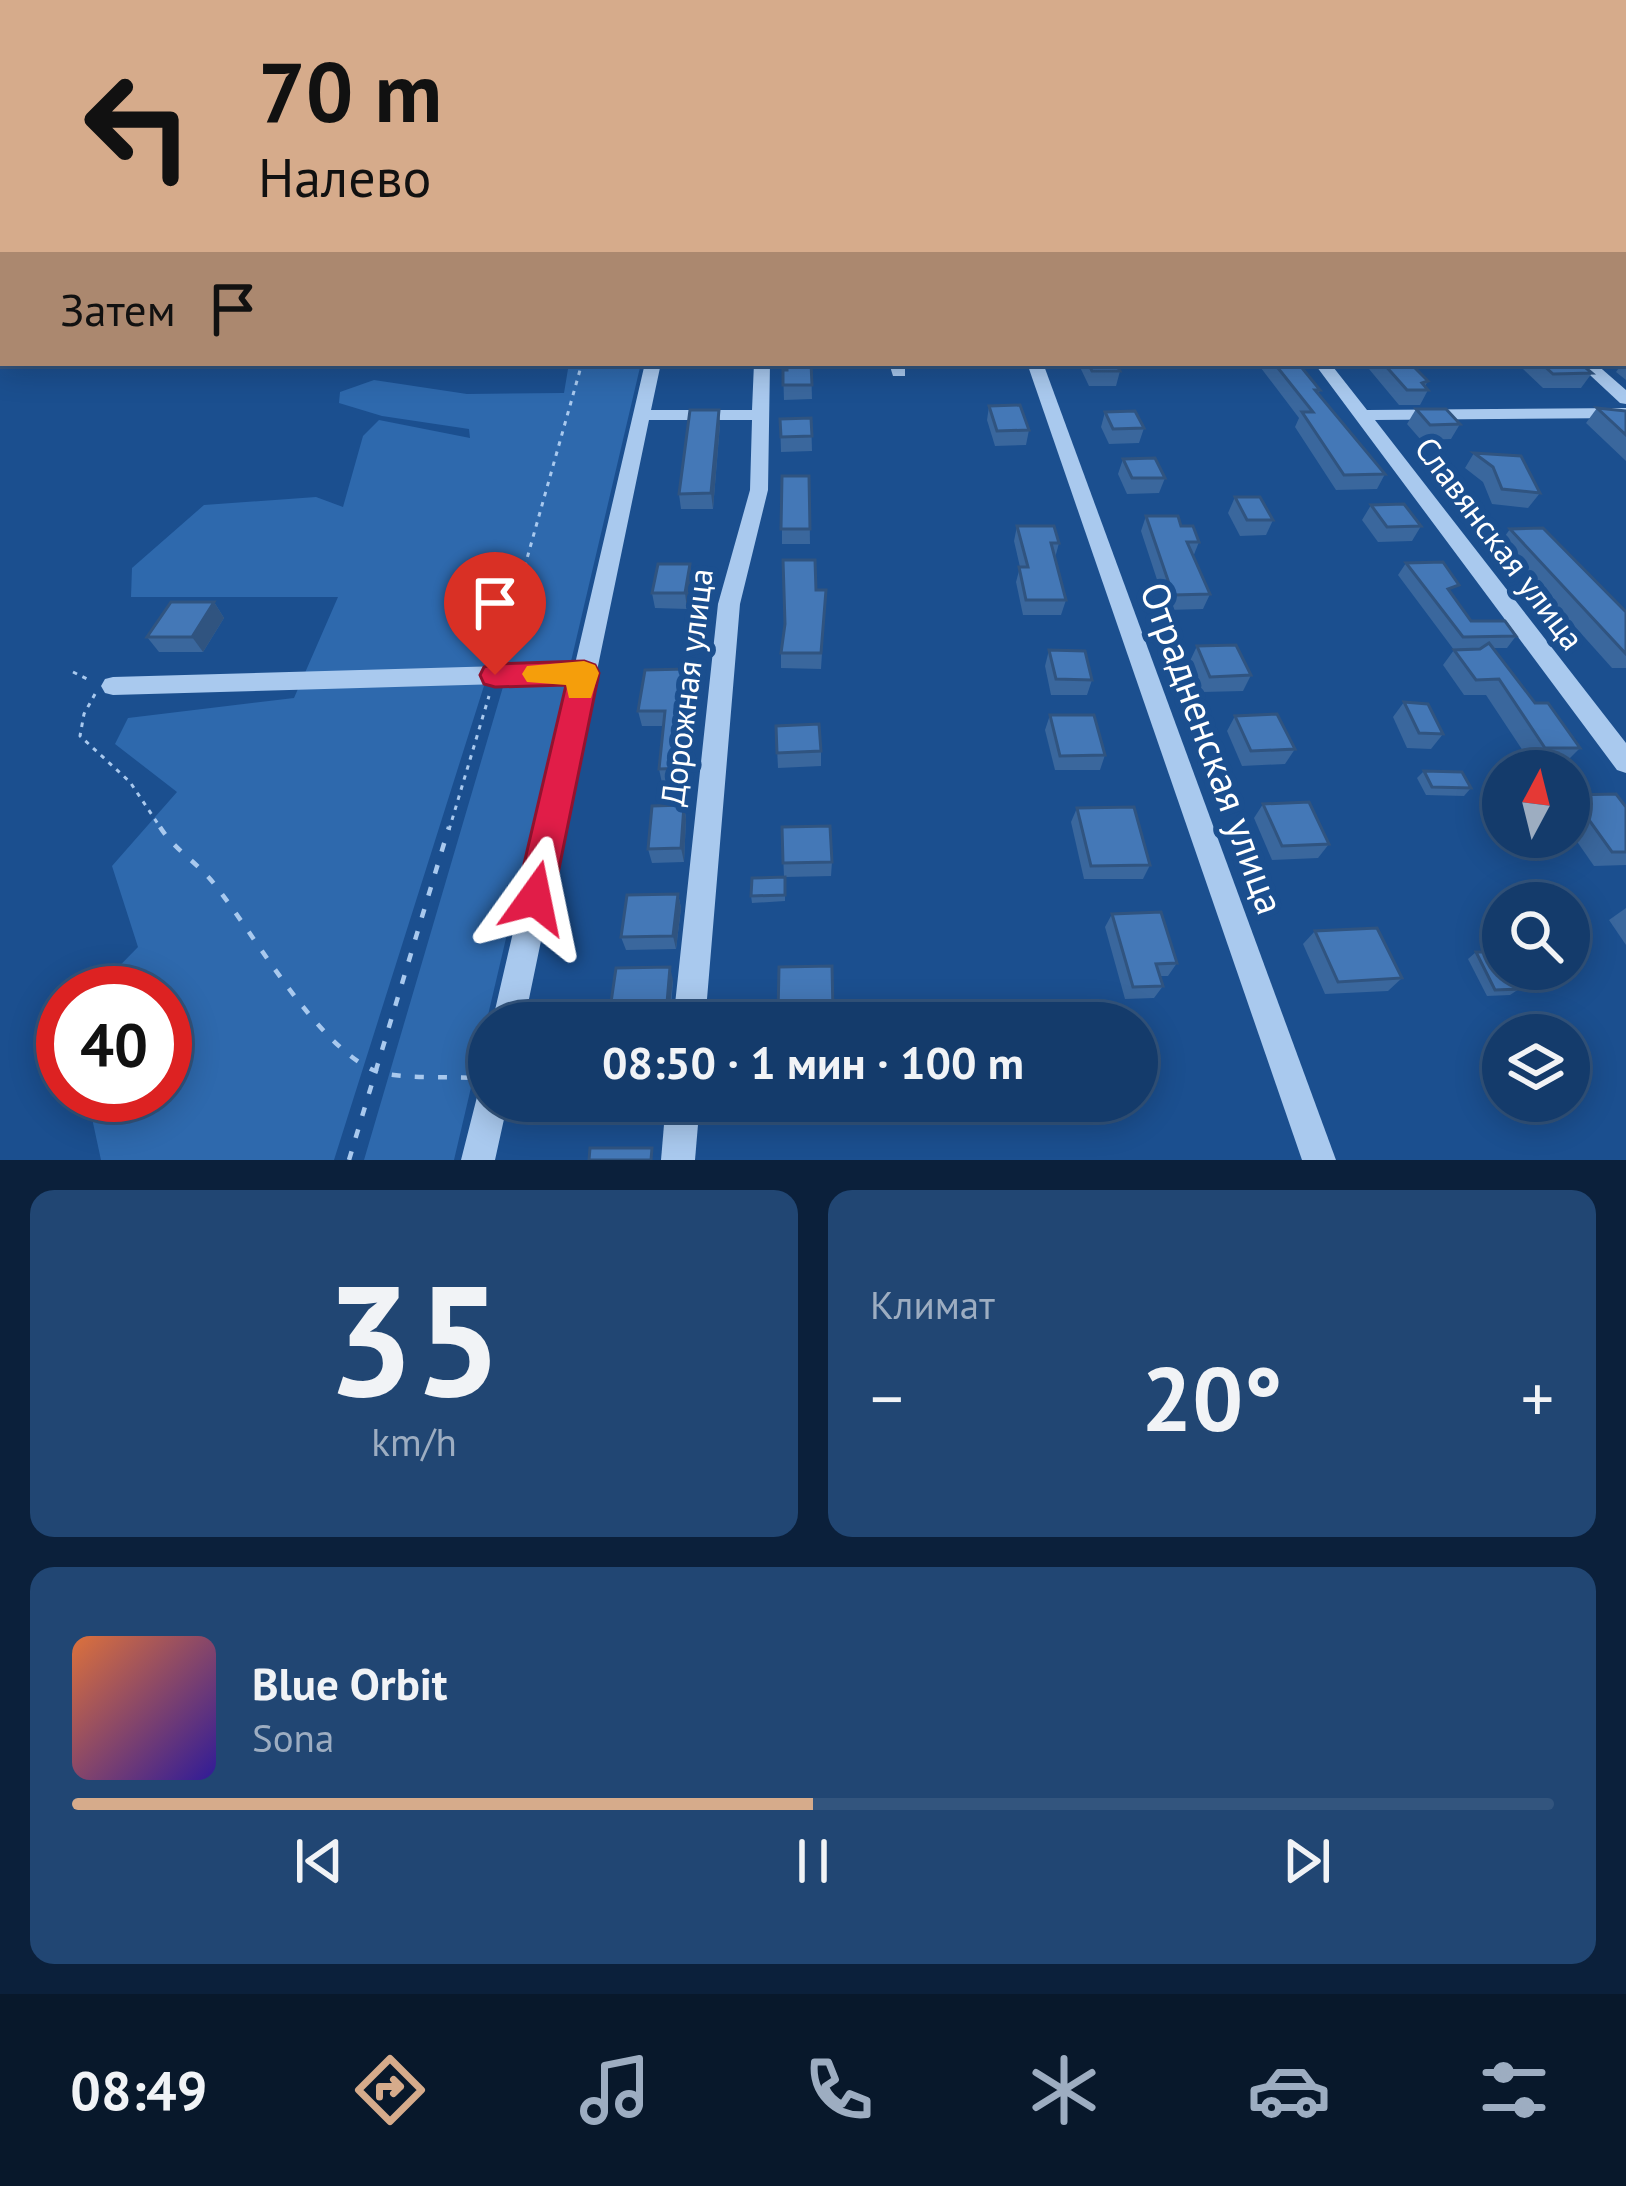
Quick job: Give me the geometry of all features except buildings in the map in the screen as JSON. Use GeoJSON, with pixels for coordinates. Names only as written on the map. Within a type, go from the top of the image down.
{"type":"FeatureCollection","features":[{"type":"Feature","properties":{"kind":"street"},"geometry":{"type":"LineString","coordinates":[[513,1002],[652,366]]}},
{"type":"Feature","properties":{"kind":"street","name":"Дорожная улица"},"geometry":{"type":"LineString","coordinates":[[691,1002],[729,604],[759,490],[762,366]]}},
{"type":"Feature","properties":{"kind":"street","name":"Отрадненская улица"},"geometry":{"type":"LineString","coordinates":[[1036,366],[1318,1160]]}},
{"type":"Feature","properties":{"kind":"street","name":"Славянская улица"},"geometry":{"type":"LineString","coordinates":[[1324,366],[1626,762]]}},
{"type":"Feature","properties":{"kind":"street"},"geometry":{"type":"LineString","coordinates":[[1589,366],[1626,399]]}},
{"type":"Feature","properties":{"kind":"street"},"geometry":{"type":"LineString","coordinates":[[1362,415],[1626,413]]}},
{"type":"Feature","properties":{"kind":"street"},"geometry":{"type":"LineString","coordinates":[[643,415],[763,415]]}},
{"type":"Feature","properties":{"kind":"street"},"geometry":{"type":"LineString","coordinates":[[112,686],[584,673]]}},
{"type":"Feature","properties":{"kind":"street"},"geometry":{"type":"LineString","coordinates":[[478,1160],[486,1122]]}},
{"type":"Feature","properties":{"kind":"street"},"geometry":{"type":"LineString","coordinates":[[678,1160],[681,1122]]}},
{"type":"Feature","properties":{"kind":"path"},"geometry":{"type":"LineString","coordinates":[[349,1160],[495,675],[581,366]]}},
{"type":"Feature","properties":{"kind":"path"},"geometry":{"type":"LineString","coordinates":[[73,672],[98,689],[84,714],[80,736],[130,782],[172,847],[210,880],[254,946],[343,1049],[376,1072],[468,1077]]}},
{"type":"Feature","properties":{"kind":"shaded area"},"geometry":{"type":"Polygon","coordinates":[[[568,366],[640,366],[491,1002],[468,1002],[468,1100],[454,1160],[364,1160],[505,680],[478,635],[489,670],[334,1160],[101,1160],[93,1122],[192,1122],[192,966],[119,966],[138,947],[112,866],[177,792],[115,744],[128,718],[294,698],[338,597],[131,597],[132,568],[204,505],[316,497],[343,507],[363,436],[379,420],[470,438],[469,429],[382,416],[339,403],[340,392],[374,380],[467,394],[564,393],[568,366]]]}},
{"type":"Feature","properties":{"kind":"slow traffic"},"geometry":{"type":"LineString","coordinates":[[537,674],[584,673],[580,689]]}},
{"type":"Feature","properties":{"kind":"route"},"geometry":{"type":"LineString","coordinates":[[495,675],[584,673],[535,898]]}}]}
